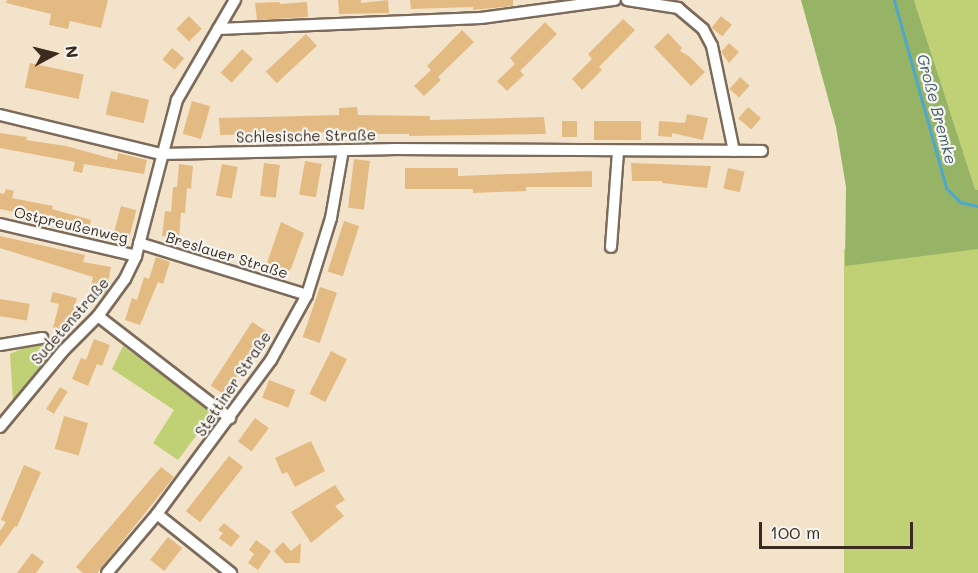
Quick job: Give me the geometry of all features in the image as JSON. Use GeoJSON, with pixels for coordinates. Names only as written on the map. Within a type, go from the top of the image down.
{"type":"FeatureCollection","features":[{"type":"Feature","properties":{"kind":"street","name":"Sudetenstraße"},"geometry":{"type":"LineString","coordinates":[[0,427],[64,350],[98,316],[125,279],[140,243],[161,154],[177,100],[234,0]]}},
{"type":"Feature","properties":{"kind":"street"},"geometry":{"type":"LineString","coordinates":[[218,29],[481,18],[615,0]]}},
{"type":"Feature","properties":{"kind":"street"},"geometry":{"type":"LineString","coordinates":[[627,0],[678,4],[703,29],[712,46],[734,151]]}},
{"type":"Feature","properties":{"kind":"street","name":"Schlesische Straße"},"geometry":{"type":"LineString","coordinates":[[0,115],[161,154],[344,150],[762,151]]}},
{"type":"Feature","properties":{"kind":"street","name":"Stettiner Straße"},"geometry":{"type":"LineString","coordinates":[[106,573],[157,514],[271,360],[307,295],[331,218],[344,150]]}},
{"type":"Feature","properties":{"kind":"street"},"geometry":{"type":"LineString","coordinates":[[611,247],[618,151]]}},
{"type":"Feature","properties":{"kind":"street","name":"Ostpreußenweg"},"geometry":{"type":"LineString","coordinates":[[0,224],[136,256]]}},
{"type":"Feature","properties":{"kind":"street","name":"Breslauer Straße"},"geometry":{"type":"LineString","coordinates":[[140,243],[307,295]]}},
{"type":"Feature","properties":{"kind":"street"},"geometry":{"type":"LineString","coordinates":[[98,316],[230,418]]}},
{"type":"Feature","properties":{"kind":"street"},"geometry":{"type":"LineString","coordinates":[[0,345],[42,338]]}},
{"type":"Feature","properties":{"kind":"street"},"geometry":{"type":"LineString","coordinates":[[157,514],[231,573]]}},
{"type":"Feature","properties":{"kind":"green space"},"geometry":{"type":"Polygon","coordinates":[[[801,0],[914,0],[975,189],[978,190],[978,249],[845,266],[846,187],[836,127],[801,0]]]}},
{"type":"Feature","properties":{"kind":"green space"},"geometry":{"type":"Polygon","coordinates":[[[914,0],[978,0],[978,190],[975,189],[914,0]]]}},
{"type":"Feature","properties":{"kind":"green space"},"geometry":{"type":"Polygon","coordinates":[[[844,249],[978,249],[978,573],[844,573],[844,249]]]}},
{"type":"Feature","properties":{"kind":"green space"},"geometry":{"type":"Polygon","coordinates":[[[30,345],[45,345],[56,351],[13,401],[10,354],[30,345]]]}},
{"type":"Feature","properties":{"kind":"green space"},"geometry":{"type":"Polygon","coordinates":[[[123,346],[214,412],[178,460],[153,443],[174,410],[112,369],[123,346]]]}},
{"type":"Feature","properties":{"kind":"building"},"geometry":{"type":"Polygon","coordinates":[[[7,0],[108,0],[101,28],[70,21],[68,29],[49,25],[51,14],[6,3],[7,0]]]}},
{"type":"Feature","properties":{"kind":"building"},"geometry":{"type":"Polygon","coordinates":[[[338,0],[361,0],[361,3],[388,0],[389,13],[339,14],[338,0]]]}},
{"type":"Feature","properties":{"kind":"building"},"geometry":{"type":"Polygon","coordinates":[[[410,0],[513,0],[513,6],[473,10],[473,7],[411,9],[410,0]]]}},
{"type":"Feature","properties":{"kind":"building"},"geometry":{"type":"Polygon","coordinates":[[[279,2],[280,4],[307,2],[308,17],[257,20],[255,3],[279,2]]]}},
{"type":"Feature","properties":{"kind":"building"},"geometry":{"type":"Polygon","coordinates":[[[189,16],[202,29],[189,41],[176,29],[189,16]]]}},
{"type":"Feature","properties":{"kind":"building"},"geometry":{"type":"Polygon","coordinates":[[[721,16],[732,25],[722,36],[712,28],[721,16]]]}},
{"type":"Feature","properties":{"kind":"building"},"geometry":{"type":"Polygon","coordinates":[[[623,19],[635,30],[599,67],[602,70],[582,90],[572,79],[592,59],[588,54],[623,19]]]}},
{"type":"Feature","properties":{"kind":"building"},"geometry":{"type":"Polygon","coordinates":[[[545,22],[557,34],[520,71],[524,75],[507,91],[497,81],[515,64],[510,58],[545,22]]]}},
{"type":"Feature","properties":{"kind":"building"},"geometry":{"type":"Polygon","coordinates":[[[462,30],[474,42],[438,77],[441,80],[424,96],[414,86],[431,70],[427,66],[462,30]]]}},
{"type":"Feature","properties":{"kind":"building"},"geometry":{"type":"Polygon","coordinates":[[[668,33],[682,48],[680,51],[689,56],[705,72],[691,86],[654,47],[668,33]]]}},
{"type":"Feature","properties":{"kind":"building"},"geometry":{"type":"Polygon","coordinates":[[[306,34],[317,46],[277,83],[266,72],[306,34]]]}},
{"type":"Feature","properties":{"kind":"building"},"geometry":{"type":"Polygon","coordinates":[[[729,43],[739,52],[729,63],[721,52],[729,43]]]}},
{"type":"Feature","properties":{"kind":"building"},"geometry":{"type":"Polygon","coordinates":[[[172,48],[184,58],[175,70],[162,59],[172,48]]]}},
{"type":"Feature","properties":{"kind":"building"},"geometry":{"type":"Polygon","coordinates":[[[242,49],[253,59],[232,83],[221,73],[242,49]]]}},
{"type":"Feature","properties":{"kind":"building"},"geometry":{"type":"Polygon","coordinates":[[[30,63],[84,74],[79,99],[25,87],[30,63]]]}},
{"type":"Feature","properties":{"kind":"building"},"geometry":{"type":"Polygon","coordinates":[[[740,77],[750,86],[739,98],[729,89],[740,77]]]}},
{"type":"Feature","properties":{"kind":"building"},"geometry":{"type":"Polygon","coordinates":[[[111,91],[149,100],[144,123],[106,114],[111,91]]]}},
{"type":"Feature","properties":{"kind":"building"},"geometry":{"type":"Polygon","coordinates":[[[192,101],[210,106],[201,139],[183,134],[192,101]]]}},
{"type":"Feature","properties":{"kind":"building"},"geometry":{"type":"Polygon","coordinates":[[[357,107],[358,115],[430,116],[430,120],[544,117],[546,134],[409,136],[409,134],[339,134],[339,132],[220,135],[219,118],[339,115],[339,108],[357,107]]]}},
{"type":"Feature","properties":{"kind":"building"},"geometry":{"type":"Polygon","coordinates":[[[748,107],[761,118],[751,129],[738,118],[748,107]]]}},
{"type":"Feature","properties":{"kind":"building"},"geometry":{"type":"Polygon","coordinates":[[[687,114],[708,118],[703,140],[672,133],[672,137],[658,136],[659,121],[685,123],[687,114]]]}},
{"type":"Feature","properties":{"kind":"building"},"geometry":{"type":"Polygon","coordinates":[[[562,121],[577,121],[577,137],[562,137],[562,121]]]}},
{"type":"Feature","properties":{"kind":"building"},"geometry":{"type":"Polygon","coordinates":[[[594,121],[641,121],[641,140],[594,140],[594,121]]]}},
{"type":"Feature","properties":{"kind":"building"},"geometry":{"type":"Polygon","coordinates":[[[0,133],[27,137],[26,140],[66,146],[117,160],[118,153],[147,160],[144,174],[84,164],[82,173],[73,171],[75,162],[0,148],[0,133]]]}},
{"type":"Feature","properties":{"kind":"building"},"geometry":{"type":"Polygon","coordinates":[[[354,159],[370,161],[364,210],[348,208],[354,159]]]}},
{"type":"Feature","properties":{"kind":"building"},"geometry":{"type":"Polygon","coordinates":[[[305,161],[322,164],[316,197],[299,194],[305,161]]]}},
{"type":"Feature","properties":{"kind":"building"},"geometry":{"type":"Polygon","coordinates":[[[264,163],[280,165],[276,198],[260,196],[264,163]]]}},
{"type":"Feature","properties":{"kind":"building"},"geometry":{"type":"Polygon","coordinates":[[[631,163],[711,166],[707,188],[662,183],[662,181],[632,181],[631,163]]]}},
{"type":"Feature","properties":{"kind":"building"},"geometry":{"type":"Polygon","coordinates":[[[179,164],[193,166],[191,189],[187,188],[185,213],[181,213],[179,238],[162,236],[165,211],[171,212],[173,187],[177,187],[179,164]]]}},
{"type":"Feature","properties":{"kind":"building"},"geometry":{"type":"Polygon","coordinates":[[[222,164],[238,167],[232,198],[216,195],[222,164]]]}},
{"type":"Feature","properties":{"kind":"building"},"geometry":{"type":"Polygon","coordinates":[[[405,168],[458,168],[458,176],[592,171],[592,187],[526,187],[526,191],[473,193],[473,189],[405,189],[405,168]]]}},
{"type":"Feature","properties":{"kind":"building"},"geometry":{"type":"Polygon","coordinates":[[[728,168],[745,172],[740,192],[723,188],[728,168]]]}},
{"type":"Feature","properties":{"kind":"building"},"geometry":{"type":"Polygon","coordinates":[[[6,189],[14,191],[12,198],[53,206],[52,209],[91,220],[88,234],[61,227],[62,222],[0,209],[0,193],[4,194],[6,189]]]}},
{"type":"Feature","properties":{"kind":"building"},"geometry":{"type":"Polygon","coordinates":[[[121,206],[136,210],[129,239],[113,235],[121,206]]]}},
{"type":"Feature","properties":{"kind":"building"},"geometry":{"type":"Polygon","coordinates":[[[344,221],[359,226],[343,276],[328,271],[344,221]]]}},
{"type":"Feature","properties":{"kind":"building"},"geometry":{"type":"Polygon","coordinates":[[[281,222],[304,233],[291,269],[288,271],[267,263],[281,222]]]}},
{"type":"Feature","properties":{"kind":"building"},"geometry":{"type":"Polygon","coordinates":[[[0,236],[85,255],[83,262],[111,267],[106,292],[103,296],[89,294],[93,277],[0,248],[0,236]]]}},
{"type":"Feature","properties":{"kind":"building"},"geometry":{"type":"Polygon","coordinates":[[[156,257],[170,262],[163,284],[158,282],[140,325],[125,320],[132,298],[137,300],[144,277],[149,279],[156,257]]]}},
{"type":"Feature","properties":{"kind":"building"},"geometry":{"type":"Polygon","coordinates":[[[320,287],[337,293],[320,343],[303,337],[320,287]]]}},
{"type":"Feature","properties":{"kind":"building"},"geometry":{"type":"Polygon","coordinates":[[[53,292],[77,298],[68,332],[53,328],[59,304],[50,302],[53,292]]]}},
{"type":"Feature","properties":{"kind":"building"},"geometry":{"type":"Polygon","coordinates":[[[0,299],[30,304],[27,320],[0,316],[0,299]]]}},
{"type":"Feature","properties":{"kind":"building"},"geometry":{"type":"Polygon","coordinates":[[[252,322],[266,331],[225,395],[211,386],[252,322]]]}},
{"type":"Feature","properties":{"kind":"building"},"geometry":{"type":"Polygon","coordinates":[[[94,339],[110,345],[102,366],[97,364],[88,386],[72,379],[81,358],[86,360],[94,339]]]}},
{"type":"Feature","properties":{"kind":"building"},"geometry":{"type":"Polygon","coordinates":[[[331,351],[347,359],[325,402],[309,394],[331,351]]]}},
{"type":"Feature","properties":{"kind":"building"},"geometry":{"type":"Polygon","coordinates":[[[269,380],[295,390],[288,408],[262,398],[269,380]]]}},
{"type":"Feature","properties":{"kind":"building"},"geometry":{"type":"Polygon","coordinates":[[[60,387],[68,392],[54,414],[46,409],[60,387]]]}},
{"type":"Feature","properties":{"kind":"building"},"geometry":{"type":"Polygon","coordinates":[[[64,416],[88,423],[79,456],[55,449],[64,416]]]}},
{"type":"Feature","properties":{"kind":"building"},"geometry":{"type":"Polygon","coordinates":[[[255,418],[269,428],[252,451],[238,441],[255,418]]]}},
{"type":"Feature","properties":{"kind":"building"},"geometry":{"type":"Polygon","coordinates":[[[311,441],[325,471],[295,487],[287,472],[282,474],[275,458],[311,441]]]}},
{"type":"Feature","properties":{"kind":"building"},"geometry":{"type":"Polygon","coordinates":[[[229,456],[243,467],[200,522],[186,511],[229,456]]]}},
{"type":"Feature","properties":{"kind":"building"},"geometry":{"type":"Polygon","coordinates":[[[24,465],[41,472],[17,527],[15,526],[0,547],[0,531],[6,522],[1,520],[24,465]]]}},
{"type":"Feature","properties":{"kind":"building"},"geometry":{"type":"Polygon","coordinates":[[[161,467],[174,477],[97,573],[83,573],[76,567],[161,467]]]}},
{"type":"Feature","properties":{"kind":"building"},"geometry":{"type":"Polygon","coordinates":[[[335,485],[345,500],[335,506],[344,516],[311,543],[291,512],[335,485]]]}},
{"type":"Feature","properties":{"kind":"building"},"geometry":{"type":"Polygon","coordinates":[[[224,523],[240,536],[231,547],[219,538],[223,533],[218,530],[224,523]]]}},
{"type":"Feature","properties":{"kind":"building"},"geometry":{"type":"Polygon","coordinates":[[[168,537],[182,548],[164,571],[150,560],[168,537]]]}},
{"type":"Feature","properties":{"kind":"building"},"geometry":{"type":"Polygon","coordinates":[[[256,540],[271,551],[258,570],[248,563],[254,554],[249,550],[256,540]]]}},
{"type":"Feature","properties":{"kind":"building"},"geometry":{"type":"Polygon","coordinates":[[[283,542],[291,551],[301,543],[300,563],[285,563],[274,551],[283,542]]]}},
{"type":"Feature","properties":{"kind":"building"},"geometry":{"type":"Polygon","coordinates":[[[32,553],[44,562],[36,573],[17,573],[32,553]]]}},
{"type":"Feature","properties":{"kind":"waterway","name":"Große Bremke"},"geometry":{"type":"LineString","coordinates":[[894,0],[946,188],[960,202],[978,206]]}}]}
